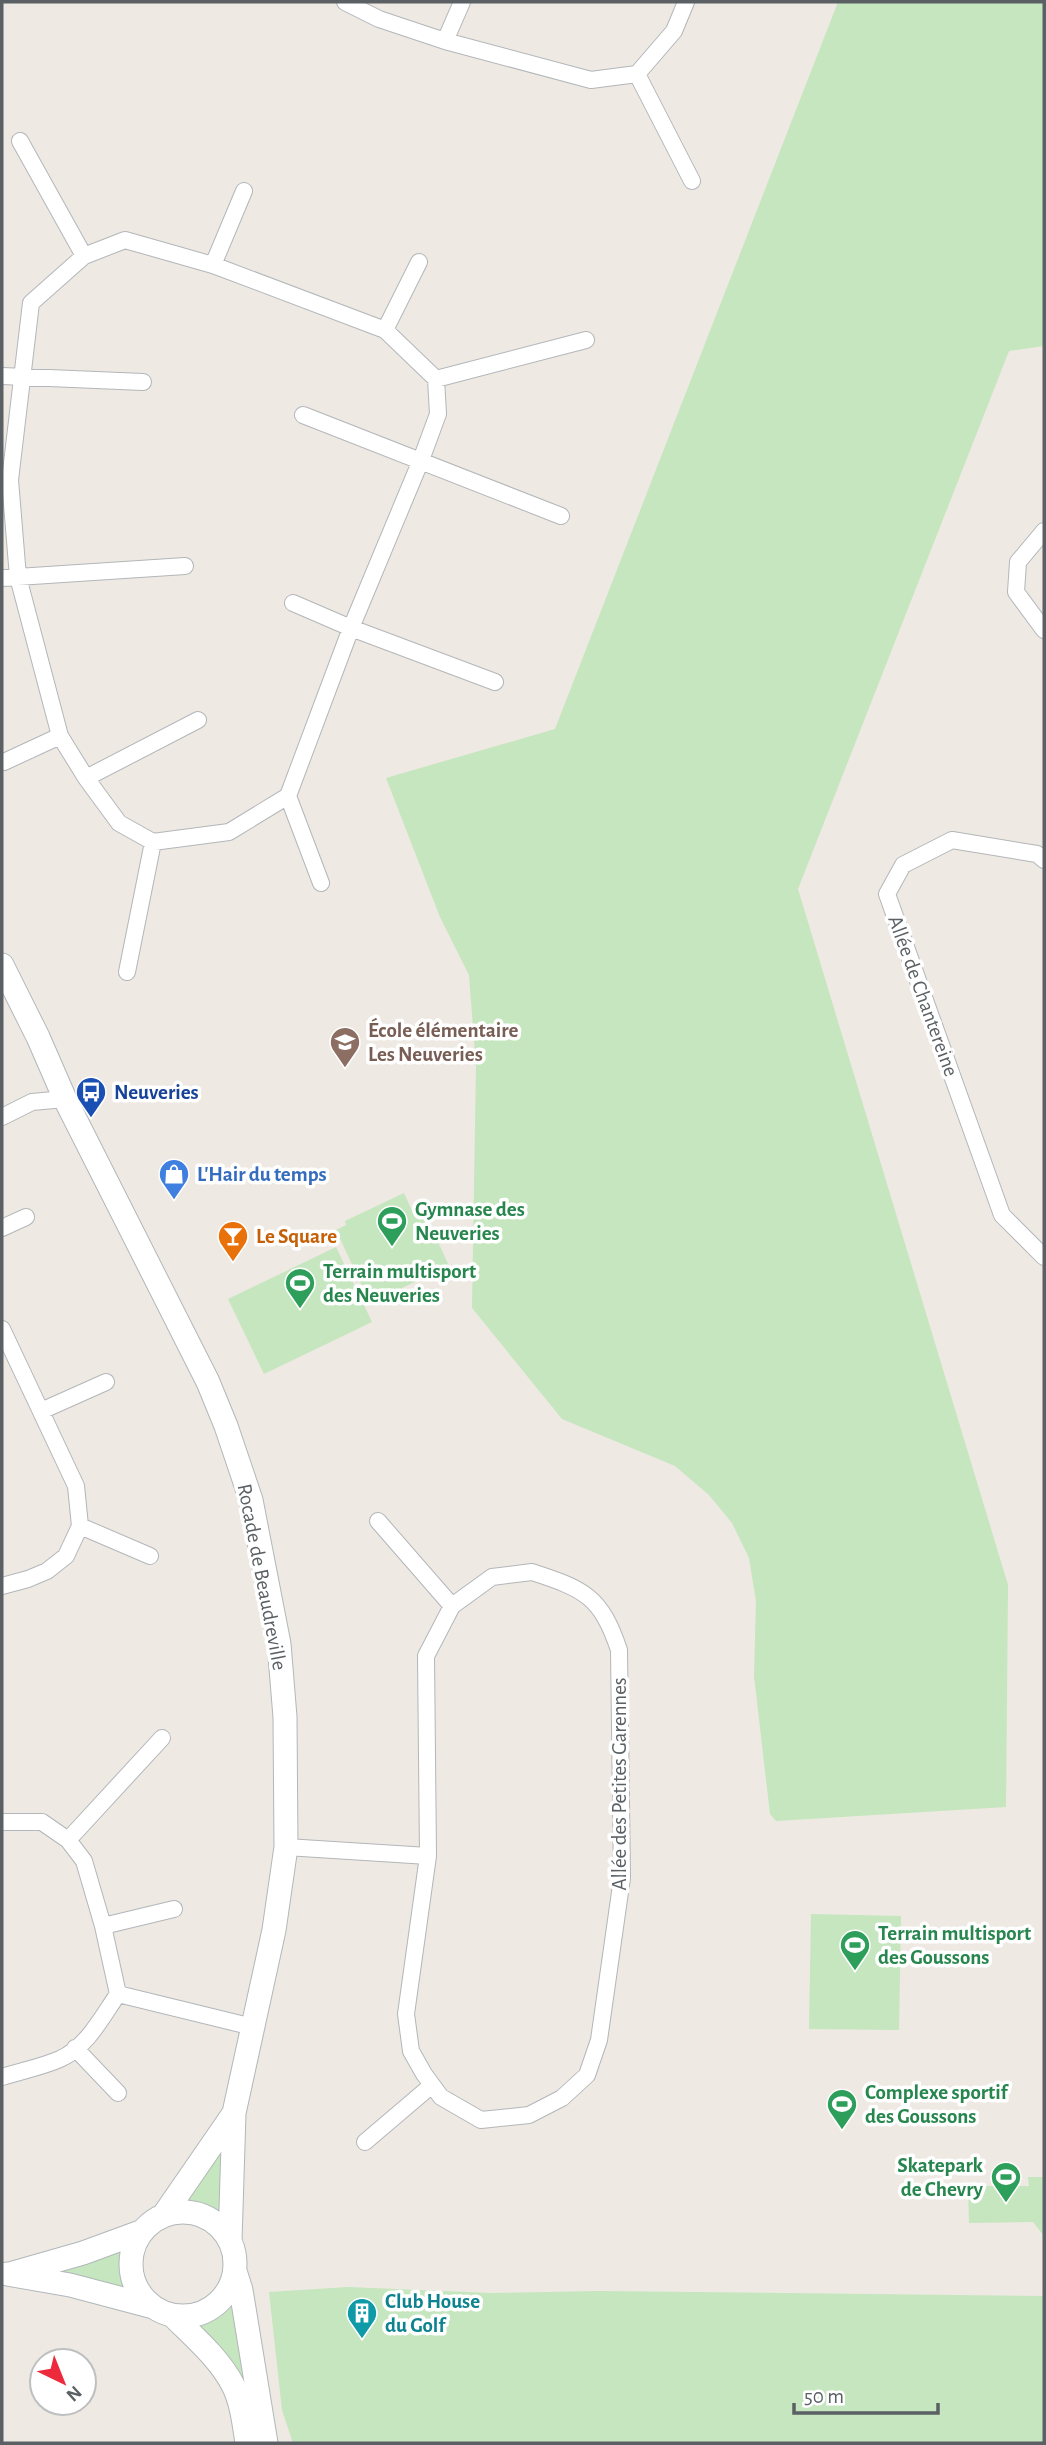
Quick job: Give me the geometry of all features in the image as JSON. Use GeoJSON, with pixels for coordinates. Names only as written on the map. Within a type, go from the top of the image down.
{"type":"FeatureCollection","features":[{"type":"Feature","properties":{"kind":"street"},"geometry":{"type":"LineString","coordinates":[[345,2],[379,19],[445,41],[592,80],[637,74],[674,32],[686,2]]}},
{"type":"Feature","properties":{"kind":"street"},"geometry":{"type":"LineString","coordinates":[[445,41],[462,2]]}},
{"type":"Feature","properties":{"kind":"street"},"geometry":{"type":"LineString","coordinates":[[637,74],[692,181]]}},
{"type":"Feature","properties":{"kind":"street"},"geometry":{"type":"LineString","coordinates":[[20,141],[85,256]]}},
{"type":"Feature","properties":{"kind":"street"},"geometry":{"type":"LineString","coordinates":[[213,265],[244,191]]}},
{"type":"Feature","properties":{"kind":"street"},"geometry":{"type":"LineString","coordinates":[[125,240],[213,265],[385,330],[436,379],[438,414],[351,628],[288,796],[229,832],[153,842],[119,823],[60,736],[10,577],[6,480],[31,303],[85,256],[125,240]]}},
{"type":"Feature","properties":{"kind":"street"},"geometry":{"type":"LineString","coordinates":[[385,330],[419,262]]}},
{"type":"Feature","properties":{"kind":"street"},"geometry":{"type":"LineString","coordinates":[[436,379],[586,340]]}},
{"type":"Feature","properties":{"kind":"street"},"geometry":{"type":"LineString","coordinates":[[2,376],[142,382]]}},
{"type":"Feature","properties":{"kind":"street"},"geometry":{"type":"LineString","coordinates":[[303,415],[561,516]]}},
{"type":"Feature","properties":{"kind":"street"},"geometry":{"type":"LineString","coordinates":[[1044,531],[1018,562],[1016,592],[1044,630]]}},
{"type":"Feature","properties":{"kind":"street"},"geometry":{"type":"LineString","coordinates":[[10,577],[185,566]]}},
{"type":"Feature","properties":{"kind":"street"},"geometry":{"type":"LineString","coordinates":[[293,603],[351,628],[495,682]]}},
{"type":"Feature","properties":{"kind":"street"},"geometry":{"type":"LineString","coordinates":[[86,778],[198,720]]}},
{"type":"Feature","properties":{"kind":"street"},"geometry":{"type":"LineString","coordinates":[[4,762],[60,736]]}},
{"type":"Feature","properties":{"kind":"street"},"geometry":{"type":"LineString","coordinates":[[288,796],[321,883]]}},
{"type":"Feature","properties":{"kind":"street","name":"Allée de Chantereine"},"geometry":{"type":"LineString","coordinates":[[1044,860],[1037,854],[952,840],[903,865],[887,894],[1002,1216],[1044,1256]]}},
{"type":"Feature","properties":{"kind":"street"},"geometry":{"type":"LineString","coordinates":[[127,972],[153,842]]}},
{"type":"Feature","properties":{"kind":"street","name":"Rocade de Beaudreville"},"geometry":{"type":"LineString","coordinates":[[2,965],[65,1099],[208,1382],[226,1426],[251,1500],[279,1644],[285,1717],[286,1847],[274,1930],[234,2113],[230,2241]]}},
{"type":"Feature","properties":{"kind":"street"},"geometry":{"type":"LineString","coordinates":[[2,1117],[32,1102],[65,1099]]}},
{"type":"Feature","properties":{"kind":"street"},"geometry":{"type":"LineString","coordinates":[[2,1228],[26,1217]]}},
{"type":"Feature","properties":{"kind":"street"},"geometry":{"type":"LineString","coordinates":[[2,1329],[8,1358],[41,1411],[76,1486],[80,1526],[66,1556],[47,1572],[2,1586]]}},
{"type":"Feature","properties":{"kind":"street"},"geometry":{"type":"LineString","coordinates":[[41,1411],[106,1382]]}},
{"type":"Feature","properties":{"kind":"street"},"geometry":{"type":"LineString","coordinates":[[378,1521],[452,1606]]}},
{"type":"Feature","properties":{"kind":"street"},"geometry":{"type":"LineString","coordinates":[[80,1526],[150,1556]]}},
{"type":"Feature","properties":{"kind":"street","name":"Allée des Petites Garennes"},"geometry":{"type":"LineString","coordinates":[[531,1572],[561,1581],[587,1594],[609,1620],[619,1650],[622,1878],[599,2040],[587,2075],[562,2098],[529,2115],[481,2120],[441,2096],[411,2051],[406,2014],[428,1856],[426,1656],[452,1606],[492,1577],[531,1572]]}},
{"type":"Feature","properties":{"kind":"street"},"geometry":{"type":"LineString","coordinates":[[68,1840],[162,1738]]}},
{"type":"Feature","properties":{"kind":"street"},"geometry":{"type":"LineString","coordinates":[[2,1822],[42,1822],[68,1840],[84,1861],[103,1926],[118,1994],[89,2036],[61,2059],[2,2077]]}},
{"type":"Feature","properties":{"kind":"street"},"geometry":{"type":"LineString","coordinates":[[286,1847],[428,1856]]}},
{"type":"Feature","properties":{"kind":"street"},"geometry":{"type":"LineString","coordinates":[[103,1926],[174,1909]]}},
{"type":"Feature","properties":{"kind":"street"},"geometry":{"type":"LineString","coordinates":[[118,1994],[253,2027]]}},
{"type":"Feature","properties":{"kind":"street"},"geometry":{"type":"LineString","coordinates":[[75,2048],[118,2092]]}},
{"type":"Feature","properties":{"kind":"street"},"geometry":{"type":"LineString","coordinates":[[365,2141],[432,2085]]}},
{"type":"Feature","properties":{"kind":"street","name":"Rocade de Beaudreville"},"geometry":{"type":"LineString","coordinates":[[163,2216],[234,2113]]}},
{"type":"Feature","properties":{"kind":"street"},"geometry":{"type":"LineString","coordinates":[[4,2275],[83,2253],[143,2231],[163,2216],[178,2212],[209,2218],[221,2228],[235,2255],[235,2271],[266,2443]]}},
{"type":"Feature","properties":{"kind":"street"},"geometry":{"type":"LineString","coordinates":[[143,2231],[132,2257],[135,2285],[143,2297],[208,2351],[233,2386],[242,2410],[247,2443]]}},
{"type":"Feature","properties":{"kind":"street"},"geometry":{"type":"LineString","coordinates":[[4,2275],[70,2285],[190,2316],[206,2311],[220,2301],[230,2287],[235,2271]]}},
{"type":"Feature","properties":{"kind":"green space"},"geometry":{"type":"Polygon","coordinates":[[[838,2],[1044,2],[1044,346],[1009,351],[798,889],[1008,1585],[1006,1807],[776,1821],[770,1814],[754,1676],[756,1601],[749,1558],[732,1523],[709,1495],[675,1466],[562,1419],[472,1308],[476,1066],[469,975],[440,917],[386,778],[555,729],[838,2]]]}},
{"type":"Feature","properties":{"kind":"green space","name":"Gymnase des Neuveries"},"geometry":{"type":"Polygon","coordinates":[[[404,1193],[413,1213],[423,1209],[449,1266],[370,1303],[336,1230],[346,1225],[345,1221],[404,1193]]]}},
{"type":"Feature","properties":{"kind":"green space","name":"Terrain multisport des Neuveries"},"geometry":{"type":"Polygon","coordinates":[[[336,1247],[372,1322],[264,1374],[228,1299],[336,1247]]]}},
{"type":"Feature","properties":{"kind":"green space","name":"Terrain multisport des Goussons"},"geometry":{"type":"Polygon","coordinates":[[[811,1914],[901,1916],[899,2030],[809,2029],[811,1914]]]}},
{"type":"Feature","properties":{"kind":"green space"},"geometry":{"type":"Polygon","coordinates":[[[219,2153],[223,2158],[223,2215],[202,2205],[186,2202],[185,2199],[219,2153]]]}},
{"type":"Feature","properties":{"kind":"green space","name":"Skatepark de Chevry"},"geometry":{"type":"Polygon","coordinates":[[[1028,2177],[1044,2177],[1044,2236],[1033,2222],[969,2223],[968,2186],[1029,2186],[1028,2177]]]}},
{"type":"Feature","properties":{"kind":"green space"},"geometry":{"type":"Polygon","coordinates":[[[122,2249],[120,2268],[124,2285],[120,2290],[42,2270],[122,2249]]]}},
{"type":"Feature","properties":{"kind":"green space"},"geometry":{"type":"Polygon","coordinates":[[[348,2287],[491,2293],[598,2291],[1044,2296],[1044,2443],[293,2443],[282,2410],[269,2292],[348,2287]]]}},
{"type":"Feature","properties":{"kind":"green space"},"geometry":{"type":"Polygon","coordinates":[[[233,2300],[252,2415],[198,2324],[233,2300]]]}},
{"type":"Feature","properties":{"kind":"place","name":"École élémentaire Les Neuveries"},"geometry":{"type":"Point","coordinates":[345,1069]}},
{"type":"Feature","properties":{"kind":"place","name":"Neuveries"},"geometry":{"type":"Point","coordinates":[91,1119]}},
{"type":"Feature","properties":{"kind":"place","name":"L'Hair du temps"},"geometry":{"type":"Point","coordinates":[174,1201]}},
{"type":"Feature","properties":{"kind":"place","name":"Gymnase des Neuveries"},"geometry":{"type":"Point","coordinates":[392,1248]}},
{"type":"Feature","properties":{"kind":"place","name":"Le Square"},"geometry":{"type":"Point","coordinates":[233,1263]}},
{"type":"Feature","properties":{"kind":"place","name":"Terrain multisport des Neuveries"},"geometry":{"type":"Point","coordinates":[300,1310]}},
{"type":"Feature","properties":{"kind":"place","name":"Terrain multisport des Goussons"},"geometry":{"type":"Point","coordinates":[855,1972]}},
{"type":"Feature","properties":{"kind":"place","name":"Complexe sportif des Goussons"},"geometry":{"type":"Point","coordinates":[842,2131]}},
{"type":"Feature","properties":{"kind":"place","name":"Skatepark de Chevry"},"geometry":{"type":"Point","coordinates":[1006,2204]}},
{"type":"Feature","properties":{"kind":"place","name":"Club House du Golf"},"geometry":{"type":"Point","coordinates":[362,2340]}}]}
